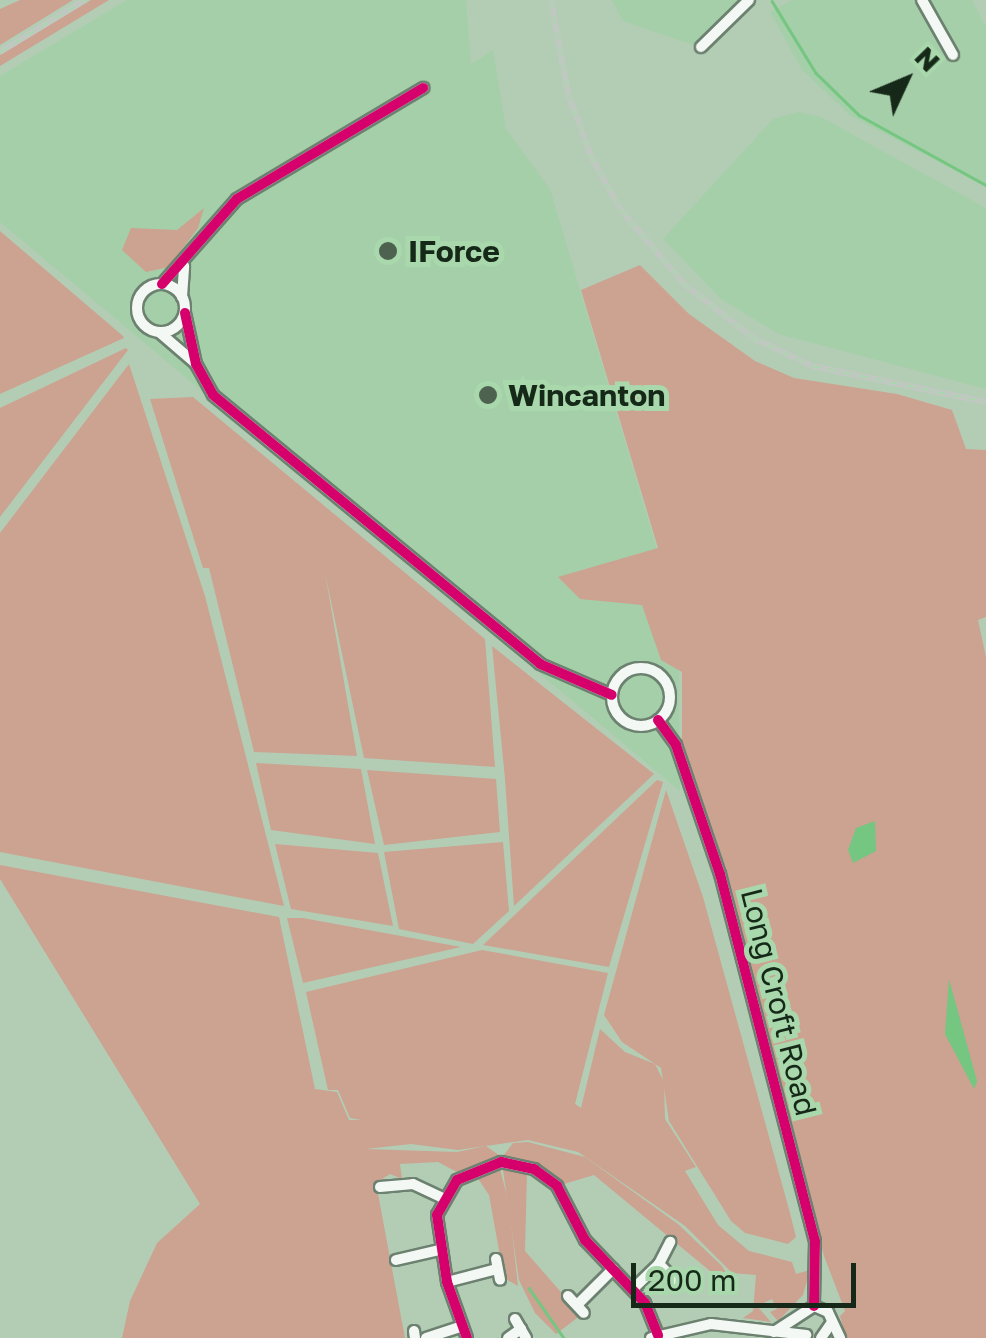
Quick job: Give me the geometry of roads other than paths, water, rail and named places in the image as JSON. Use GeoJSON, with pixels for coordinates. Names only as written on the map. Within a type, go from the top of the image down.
{"type":"FeatureCollection","features":[{"type":"Feature","properties":{"kind":"street"},"geometry":{"type":"LineString","coordinates":[[701,47],[749,0]]}},
{"type":"Feature","properties":{"kind":"street"},"geometry":{"type":"LineString","coordinates":[[922,0],[953,54]]}},
{"type":"Feature","properties":{"kind":"street"},"geometry":{"type":"LineString","coordinates":[[196,364],[159,332],[144,325],[138,305],[143,292],[162,284],[184,266],[208,225],[238,199],[423,88]]}},
{"type":"Feature","properties":{"kind":"street"},"geometry":{"type":"LineString","coordinates":[[184,266],[182,296],[196,364],[213,395],[540,664],[612,694]]}},
{"type":"Feature","properties":{"kind":"street"},"geometry":{"type":"LineString","coordinates":[[162,284],[182,296]]}},
{"type":"Feature","properties":{"kind":"street"},"geometry":{"type":"LineString","coordinates":[[159,332],[175,328],[185,312]]}},
{"type":"Feature","properties":{"kind":"street"},"geometry":{"type":"LineString","coordinates":[[631,670],[656,673],[670,696],[658,720],[631,724],[616,713],[612,694],[631,670]]}},
{"type":"Feature","properties":{"kind":"street","name":"Long Croft Road"},"geometry":{"type":"LineString","coordinates":[[658,720],[682,760],[720,874],[814,1241],[814,1306]]}},
{"type":"Feature","properties":{"kind":"street"},"geometry":{"type":"LineString","coordinates":[[466,1338],[439,1250],[443,1198],[481,1166],[522,1164],[552,1180],[585,1240],[633,1289],[654,1336],[703,1325],[809,1337],[801,1316]]}},
{"type":"Feature","properties":{"kind":"street"},"geometry":{"type":"LineString","coordinates":[[385,1183],[413,1184],[443,1198]]}},
{"type":"Feature","properties":{"kind":"street"},"geometry":{"type":"LineString","coordinates":[[633,1289],[659,1264],[670,1242]]}},
{"type":"Feature","properties":{"kind":"street"},"geometry":{"type":"LineString","coordinates":[[396,1260],[439,1250]]}},
{"type":"Feature","properties":{"kind":"street"},"geometry":{"type":"LineString","coordinates":[[659,1264],[677,1282]]}},
{"type":"Feature","properties":{"kind":"street"},"geometry":{"type":"LineString","coordinates":[[576,1305],[613,1269]]}},
{"type":"Feature","properties":{"kind":"street"},"geometry":{"type":"LineString","coordinates":[[446,1282],[498,1270]]}},
{"type":"Feature","properties":{"kind":"street"},"geometry":{"type":"LineString","coordinates":[[774,1332],[814,1306],[832,1321],[840,1338]]}},
{"type":"Feature","properties":{"kind":"street"},"geometry":{"type":"LineString","coordinates":[[821,1338],[832,1321]]}},
{"type":"Feature","properties":{"kind":"street"},"geometry":{"type":"LineString","coordinates":[[703,1325],[704,1338]]}},
{"type":"Feature","properties":{"kind":"street"},"geometry":{"type":"LineString","coordinates":[[426,1338],[460,1327]]}},
{"type":"Feature","properties":{"kind":"street"},"geometry":{"type":"LineString","coordinates":[[508,1338],[521,1329]]}},
{"type":"Feature","properties":{"kind":"waterway"},"geometry":{"type":"LineString","coordinates":[[772,1],[816,73],[859,115],[986,185]]}},
{"type":"Feature","properties":{"kind":"waterway"},"geometry":{"type":"LineString","coordinates":[[529,1288],[564,1338]]}},
{"type":"Feature","properties":{"kind":"railway"},"geometry":{"type":"LineString","coordinates":[[0,52],[85,0]]}},
{"type":"Feature","properties":{"kind":"railway"},"geometry":{"type":"LineString","coordinates":[[551,0],[568,94],[591,156],[620,209],[684,284],[753,338],[812,366],[986,402]]}},
{"type":"Feature","properties":{"kind":"place","name":"IForce"},"geometry":{"type":"Point","coordinates":[388,251]}},
{"type":"Feature","properties":{"kind":"place","name":"Wincanton"},"geometry":{"type":"Point","coordinates":[488,395]}}]}
